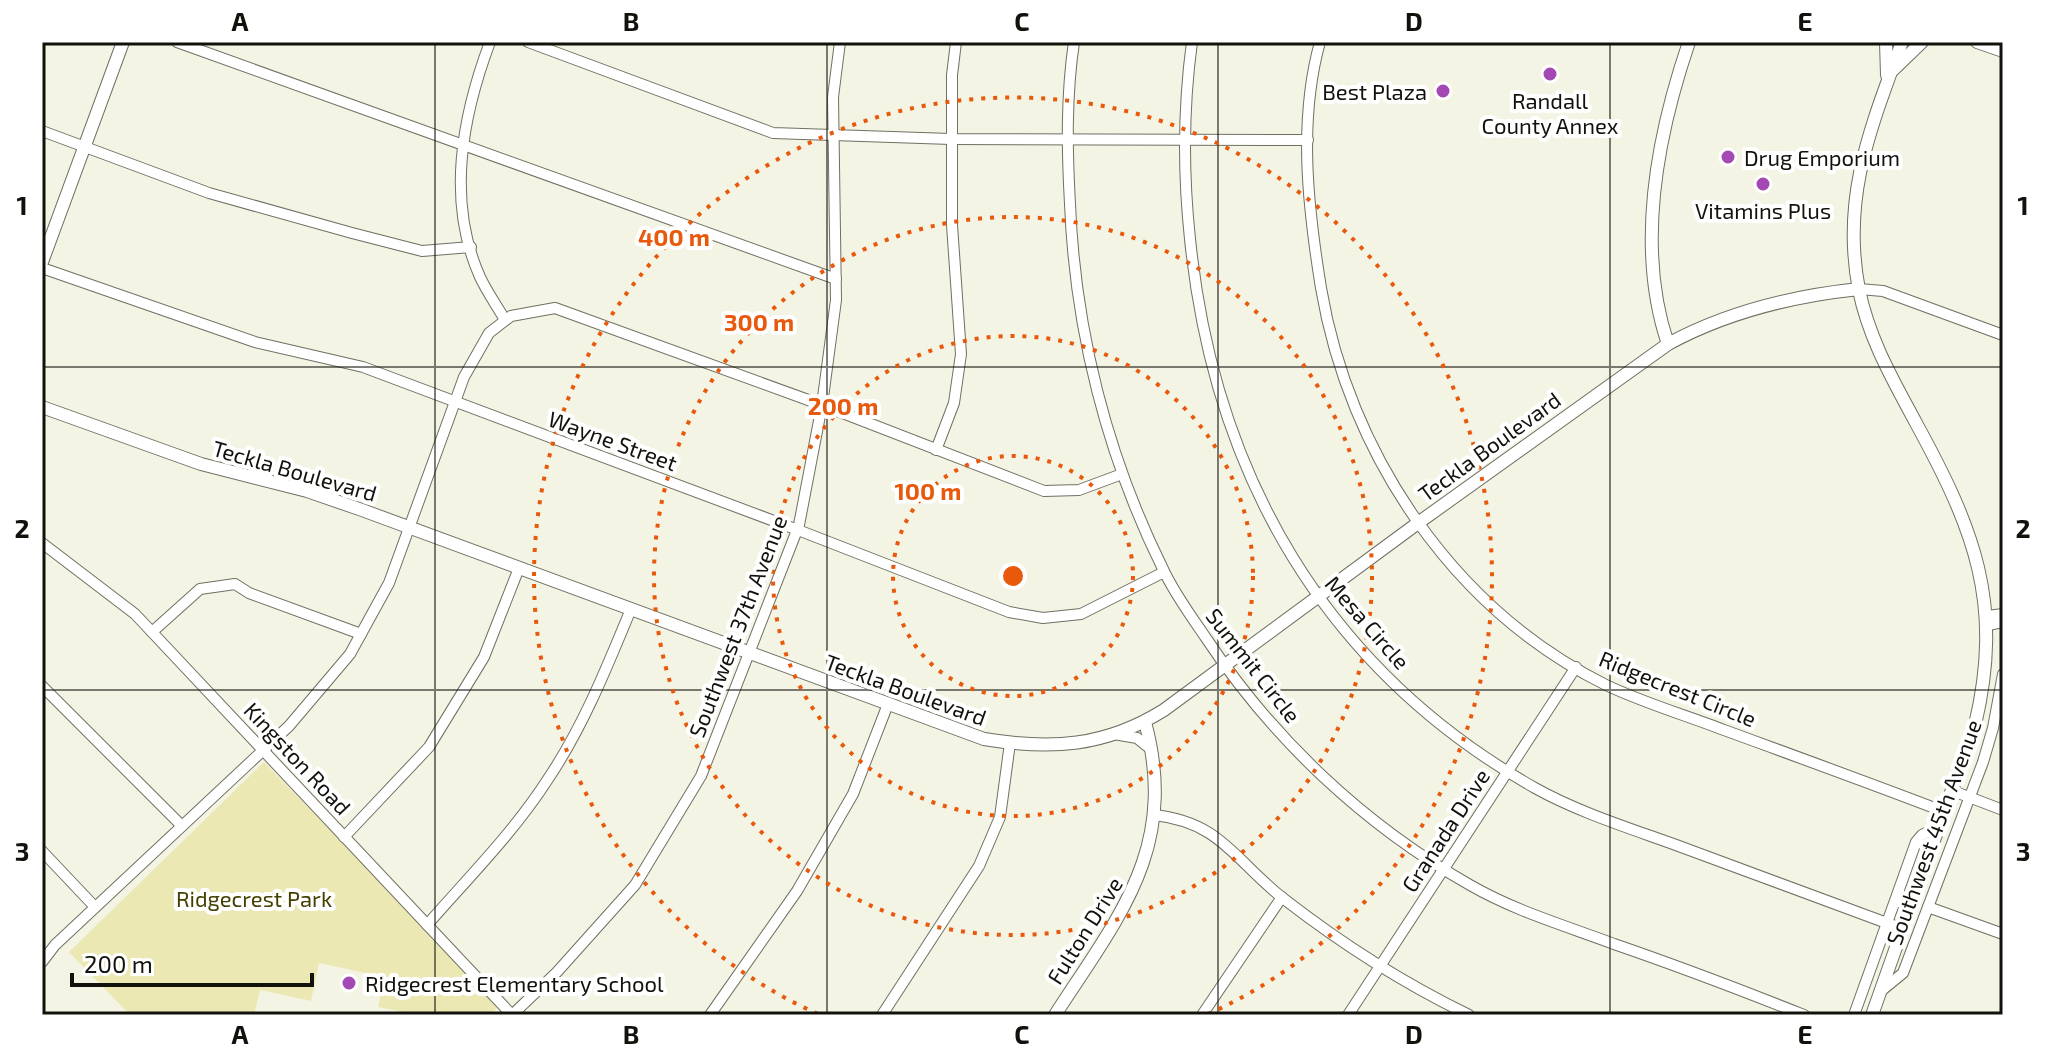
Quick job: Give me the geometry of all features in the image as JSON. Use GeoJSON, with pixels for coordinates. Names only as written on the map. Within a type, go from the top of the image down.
{"type":"FeatureCollection","features":[{"type":"Feature","properties":{"kind":"main road"},"geometry":{"type":"LineString","coordinates":[[42,265],[123,42]]}},
{"type":"Feature","properties":{"kind":"main road"},"geometry":{"type":"LineString","coordinates":[[1668,344],[1656,283],[1655,198],[1667,113],[1689,42]]}},
{"type":"Feature","properties":{"kind":"main road"},"geometry":{"type":"LineString","coordinates":[[1886,42],[1889,77]]}},
{"type":"Feature","properties":{"kind":"main road","name":"Southwest 45th Avenue"},"geometry":{"type":"LineString","coordinates":[[1877,1014],[1881,991],[1975,725],[1986,669],[1987,621],[1975,551],[1963,517],[1882,359],[1865,317],[1859,289],[1854,247],[1855,190],[1862,158],[1902,42]]}},
{"type":"Feature","properties":{"kind":"main road"},"geometry":{"type":"LineString","coordinates":[[1889,77],[1922,42]]}},
{"type":"Feature","properties":{"kind":"main road"},"geometry":{"type":"LineString","coordinates":[[1977,42],[2003,51]]}},
{"type":"Feature","properties":{"kind":"main road","name":"Teckla Boulevard"},"geometry":{"type":"LineString","coordinates":[[42,407],[201,464],[307,491],[984,739],[1045,746],[1114,734],[1145,722],[1668,344],[1708,324],[1743,312],[1859,289]]}},
{"type":"Feature","properties":{"kind":"main road","name":"Fulton Drive"},"geometry":{"type":"LineString","coordinates":[[1055,1015],[1123,910],[1137,883],[1149,847],[1154,815],[1152,751],[1145,722]]}},
{"type":"Feature","properties":{"kind":"street"},"geometry":{"type":"LineString","coordinates":[[177,42],[836,279]]}},
{"type":"Feature","properties":{"kind":"street"},"geometry":{"type":"LineString","coordinates":[[490,42],[474,86],[463,145],[461,213],[480,276],[505,320]]}},
{"type":"Feature","properties":{"kind":"street"},"geometry":{"type":"LineString","coordinates":[[528,42],[773,133],[951,139],[1308,140]]}},
{"type":"Feature","properties":{"kind":"street","name":"Southwest 37th Avenue"},"geometry":{"type":"LineString","coordinates":[[512,1015],[557,972],[635,885],[701,776],[798,530],[822,405],[836,300],[833,97],[840,42]]}},
{"type":"Feature","properties":{"kind":"street"},"geometry":{"type":"LineString","coordinates":[[936,450],[954,403],[961,354],[952,225],[952,75],[956,42]]}},
{"type":"Feature","properties":{"kind":"street","name":"Summit Circle"},"geometry":{"type":"LineString","coordinates":[[1074,42],[1068,100],[1071,232],[1082,318],[1101,404],[1122,474],[1164,572],[1224,666],[1272,725],[1341,794],[1379,825],[1444,869],[1496,899],[1535,915],[1804,1015]]}},
{"type":"Feature","properties":{"kind":"street","name":"Mesa Circle"},"geometry":{"type":"LineString","coordinates":[[1192,42],[1187,81],[1184,179],[1194,281],[1214,374],[1241,459],[1258,496],[1274,529],[1319,597],[1380,670],[1412,700],[1442,725],[1536,788],[1580,808],[1903,929]]}},
{"type":"Feature","properties":{"kind":"street","name":"Ridgecrest Circle"},"geometry":{"type":"LineString","coordinates":[[1320,42],[1309,98],[1308,140],[1316,254],[1335,351],[1369,443],[1418,523],[1479,593],[1532,637],[1607,685],[1943,818]]}},
{"type":"Feature","properties":{"kind":"street"},"geometry":{"type":"LineString","coordinates":[[42,131],[209,193],[394,244],[422,251],[471,247]]}},
{"type":"Feature","properties":{"kind":"street","name":"Wayne Street"},"geometry":{"type":"LineString","coordinates":[[42,265],[255,342],[363,367],[1009,612],[1043,618],[1081,614],[1164,572]]}},
{"type":"Feature","properties":{"kind":"street"},"geometry":{"type":"LineString","coordinates":[[1859,289],[1883,291],[2003,335]]}},
{"type":"Feature","properties":{"kind":"street"},"geometry":{"type":"LineString","coordinates":[[42,962],[55,945],[289,726],[350,654],[389,583],[464,377],[489,333],[511,316],[555,308],[822,405],[1044,491],[1079,490],[1122,474]]}},
{"type":"Feature","properties":{"kind":"street","name":"Kingston Road"},"geometry":{"type":"LineString","coordinates":[[42,543],[135,614],[512,1015]]}},
{"type":"Feature","properties":{"kind":"street"},"geometry":{"type":"LineString","coordinates":[[344,837],[429,747],[484,657],[519,568]]}},
{"type":"Feature","properties":{"kind":"street"},"geometry":{"type":"LineString","coordinates":[[152,632],[200,589],[235,584],[249,593],[361,634]]}},
{"type":"Feature","properties":{"kind":"street"},"geometry":{"type":"LineString","coordinates":[[427,925],[499,843],[548,780],[578,727],[631,609]]}},
{"type":"Feature","properties":{"kind":"street"},"geometry":{"type":"LineString","coordinates":[[1987,621],[2003,614]]}},
{"type":"Feature","properties":{"kind":"street"},"geometry":{"type":"LineString","coordinates":[[1987,621],[2003,622]]}},
{"type":"Feature","properties":{"kind":"street","name":"Granada Drive"},"geometry":{"type":"LineString","coordinates":[[1348,1015],[1576,667]]}},
{"type":"Feature","properties":{"kind":"street"},"geometry":{"type":"LineString","coordinates":[[1986,669],[2003,673]]}},
{"type":"Feature","properties":{"kind":"street","name":"Southwest 45th Avenue"},"geometry":{"type":"LineString","coordinates":[[1881,991],[1903,973],[1990,738],[2002,693],[2003,673]]}},
{"type":"Feature","properties":{"kind":"street"},"geometry":{"type":"LineString","coordinates":[[42,686],[182,826]]}},
{"type":"Feature","properties":{"kind":"street"},"geometry":{"type":"LineString","coordinates":[[710,1015],[797,891],[853,794],[888,704]]}},
{"type":"Feature","properties":{"kind":"street"},"geometry":{"type":"LineString","coordinates":[[1114,734],[1137,738],[1152,751]]}},
{"type":"Feature","properties":{"kind":"street"},"geometry":{"type":"LineString","coordinates":[[882,1015],[979,866],[1000,817],[1010,743]]}},
{"type":"Feature","properties":{"kind":"street"},"geometry":{"type":"LineString","coordinates":[[1953,791],[2003,810]]}},
{"type":"Feature","properties":{"kind":"street"},"geometry":{"type":"LineString","coordinates":[[1154,815],[1177,818],[1205,829],[1282,897],[1379,967],[1469,1015]]}},
{"type":"Feature","properties":{"kind":"street","name":"Southwest 45th Avenue"},"geometry":{"type":"LineString","coordinates":[[1854,1015],[1916,842],[1943,818]]}},
{"type":"Feature","properties":{"kind":"street"},"geometry":{"type":"LineString","coordinates":[[42,851],[95,907]]}},
{"type":"Feature","properties":{"kind":"street"},"geometry":{"type":"LineString","coordinates":[[1928,861],[1943,866]]}},
{"type":"Feature","properties":{"kind":"street"},"geometry":{"type":"LineString","coordinates":[[1202,1015],[1282,897]]}},
{"type":"Feature","properties":{"kind":"street"},"geometry":{"type":"LineString","coordinates":[[1928,907],[2003,934]]}},
{"type":"Feature","properties":{"kind":"green space","name":"Ridgecrest Park"},"geometry":{"type":"Polygon","coordinates":[[[264,762],[500,1005],[490,1015],[407,1015],[378,1007],[384,977],[319,963],[311,1001],[260,990],[254,1015],[130,1015],[69,952],[264,762]]]}},
{"type":"Feature","properties":{"kind":"place","name":"Randall County Annex"},"geometry":{"type":"Point","coordinates":[1550,74]}},
{"type":"Feature","properties":{"kind":"place","name":"Best Plaza"},"geometry":{"type":"Point","coordinates":[1443,91]}},
{"type":"Feature","properties":{"kind":"place","name":"Drug Emporium"},"geometry":{"type":"Point","coordinates":[1728,157]}},
{"type":"Feature","properties":{"kind":"place","name":"Vitamins Plus"},"geometry":{"type":"Point","coordinates":[1763,184]}},
{"type":"Feature","properties":{"kind":"place","name":"Ridgecrest Elementary School"},"geometry":{"type":"Point","coordinates":[349,983]}}]}
